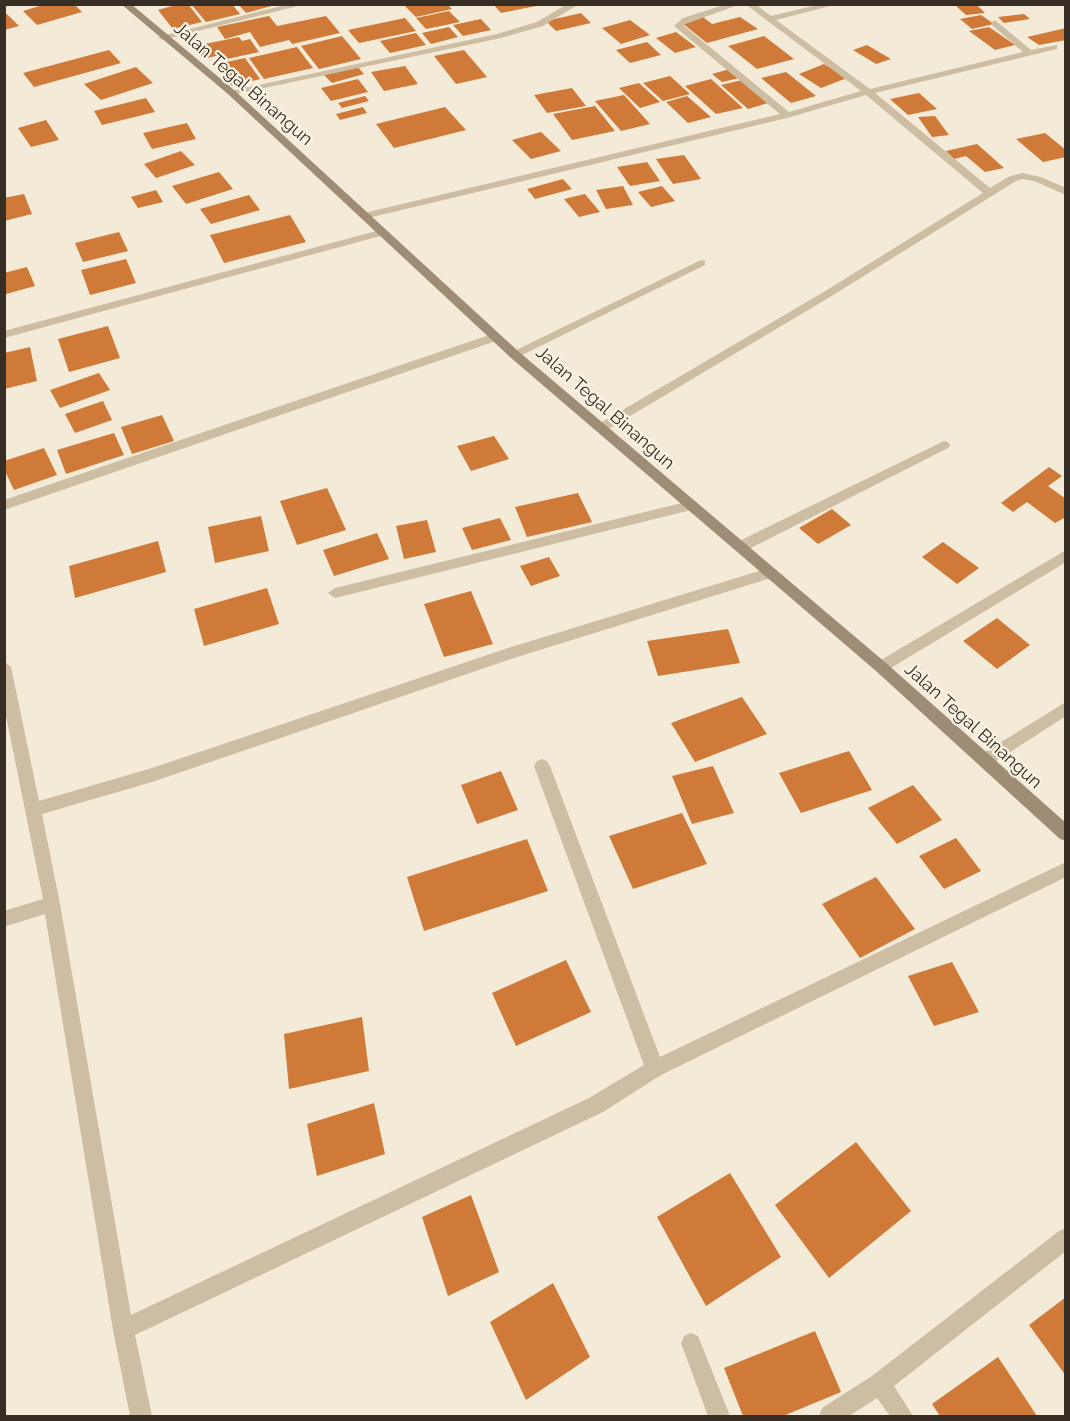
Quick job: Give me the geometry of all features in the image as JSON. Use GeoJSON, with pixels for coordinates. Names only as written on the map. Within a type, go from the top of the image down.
{"type":"FeatureCollection","features":[{"type":"Feature","properties":{"kind":"street","name":"Jalan Tegal Binangun"},"geometry":{"type":"LineString","coordinates":[[125,4],[231,92],[380,233],[514,354],[881,667],[1065,834]]}},
{"type":"Feature","properties":{"kind":"street"},"geometry":{"type":"LineString","coordinates":[[162,37],[302,4]]}},
{"type":"Feature","properties":{"kind":"street"},"geometry":{"type":"LineString","coordinates":[[231,92],[498,36],[540,24],[550,16],[575,4]]}},
{"type":"Feature","properties":{"kind":"street"},"geometry":{"type":"LineString","coordinates":[[737,4],[686,20],[678,27],[787,115]]}},
{"type":"Feature","properties":{"kind":"street"},"geometry":{"type":"LineString","coordinates":[[749,4],[868,92],[990,193]]}},
{"type":"Feature","properties":{"kind":"street"},"geometry":{"type":"LineString","coordinates":[[769,19],[834,4]]}},
{"type":"Feature","properties":{"kind":"street"},"geometry":{"type":"LineString","coordinates":[[995,23],[1029,53]]}},
{"type":"Feature","properties":{"kind":"street"},"geometry":{"type":"LineString","coordinates":[[364,216],[787,115],[868,92],[1054,47]]}},
{"type":"Feature","properties":{"kind":"street"},"geometry":{"type":"LineString","coordinates":[[601,428],[826,295],[1012,179],[1022,176],[1038,179],[1065,192]]}},
{"type":"Feature","properties":{"kind":"street"},"geometry":{"type":"LineString","coordinates":[[4,335],[380,233]]}},
{"type":"Feature","properties":{"kind":"street"},"geometry":{"type":"LineString","coordinates":[[514,354],[701,263]]}},
{"type":"Feature","properties":{"kind":"street"},"geometry":{"type":"LineString","coordinates":[[4,505],[495,337]]}},
{"type":"Feature","properties":{"kind":"street"},"geometry":{"type":"LineString","coordinates":[[740,547],[944,446]]}},
{"type":"Feature","properties":{"kind":"street"},"geometry":{"type":"LineString","coordinates":[[335,593],[690,506]]}},
{"type":"Feature","properties":{"kind":"street"},"geometry":{"type":"LineString","coordinates":[[881,667],[1065,555]]}},
{"type":"Feature","properties":{"kind":"street"},"geometry":{"type":"LineString","coordinates":[[35,809],[152,775],[508,654],[769,573]]}},
{"type":"Feature","properties":{"kind":"street"},"geometry":{"type":"LineString","coordinates":[[4,667],[6,689],[35,809],[123,1330],[141,1416]]}},
{"type":"Feature","properties":{"kind":"street"},"geometry":{"type":"LineString","coordinates":[[985,760],[1065,708]]}},
{"type":"Feature","properties":{"kind":"street"},"geometry":{"type":"LineString","coordinates":[[542,766],[655,1069]]}},
{"type":"Feature","properties":{"kind":"street"},"geometry":{"type":"LineString","coordinates":[[123,1330],[596,1105],[655,1069],[1065,869]]}},
{"type":"Feature","properties":{"kind":"street"},"geometry":{"type":"LineString","coordinates":[[4,919],[52,904]]}},
{"type":"Feature","properties":{"kind":"street"},"geometry":{"type":"LineString","coordinates":[[830,1416],[880,1384],[1065,1238]]}},
{"type":"Feature","properties":{"kind":"street"},"geometry":{"type":"LineString","coordinates":[[691,1343],[719,1416]]}},
{"type":"Feature","properties":{"kind":"street"},"geometry":{"type":"LineString","coordinates":[[880,1384],[902,1416]]}},
{"type":"Feature","properties":{"kind":"building"},"geometry":{"type":"Polygon","coordinates":[[[46,4],[74,4],[82,12],[37,25],[23,11],[46,4]]]}},
{"type":"Feature","properties":{"kind":"building"},"geometry":{"type":"Polygon","coordinates":[[[188,4],[202,22],[173,29],[158,10],[188,4]]]}},
{"type":"Feature","properties":{"kind":"building"},"geometry":{"type":"Polygon","coordinates":[[[191,4],[232,4],[240,14],[206,22],[191,4]]]}},
{"type":"Feature","properties":{"kind":"building"},"geometry":{"type":"Polygon","coordinates":[[[238,4],[275,4],[275,5],[246,13],[238,4]]]}},
{"type":"Feature","properties":{"kind":"building"},"geometry":{"type":"Polygon","coordinates":[[[493,4],[536,4],[536,6],[501,13],[493,4]]]}},
{"type":"Feature","properties":{"kind":"building"},"geometry":{"type":"Polygon","coordinates":[[[404,5],[448,5],[452,9],[416,17],[404,5]]]}},
{"type":"Feature","properties":{"kind":"building"},"geometry":{"type":"Polygon","coordinates":[[[955,5],[977,5],[985,13],[966,15],[955,5]]]}},
{"type":"Feature","properties":{"kind":"building"},"geometry":{"type":"Polygon","coordinates":[[[449,11],[460,22],[426,29],[416,18],[449,11]]]}},
{"type":"Feature","properties":{"kind":"building"},"geometry":{"type":"Polygon","coordinates":[[[581,13],[591,23],[556,31],[546,21],[581,13]]]}},
{"type":"Feature","properties":{"kind":"building"},"geometry":{"type":"Polygon","coordinates":[[[4,14],[7,14],[19,26],[4,30],[4,14]]]}},
{"type":"Feature","properties":{"kind":"building"},"geometry":{"type":"Polygon","coordinates":[[[1024,14],[1030,19],[1004,23],[998,17],[1024,14]]]}},
{"type":"Feature","properties":{"kind":"building"},"geometry":{"type":"Polygon","coordinates":[[[981,15],[994,24],[972,29],[960,19],[981,15]]]}},
{"type":"Feature","properties":{"kind":"building"},"geometry":{"type":"Polygon","coordinates":[[[269,16],[277,26],[326,16],[340,33],[292,44],[289,40],[260,47],[250,32],[257,30],[225,39],[217,27],[269,16]]]}},
{"type":"Feature","properties":{"kind":"building"},"geometry":{"type":"Polygon","coordinates":[[[703,17],[712,24],[740,17],[758,29],[707,43],[682,23],[703,17]]]}},
{"type":"Feature","properties":{"kind":"building"},"geometry":{"type":"Polygon","coordinates":[[[405,18],[416,31],[359,43],[348,30],[405,18]]]}},
{"type":"Feature","properties":{"kind":"building"},"geometry":{"type":"Polygon","coordinates":[[[481,19],[491,30],[463,36],[453,25],[481,19]]]}},
{"type":"Feature","properties":{"kind":"building"},"geometry":{"type":"Polygon","coordinates":[[[630,20],[650,35],[621,44],[602,28],[630,20]]]}},
{"type":"Feature","properties":{"kind":"building"},"geometry":{"type":"Polygon","coordinates":[[[449,27],[458,37],[431,44],[422,33],[449,27]]]}},
{"type":"Feature","properties":{"kind":"building"},"geometry":{"type":"Polygon","coordinates":[[[989,27],[1015,45],[995,50],[969,31],[989,27]]]}},
{"type":"Feature","properties":{"kind":"building"},"geometry":{"type":"Polygon","coordinates":[[[1066,28],[1066,40],[1039,45],[1027,37],[1066,28]]]}},
{"type":"Feature","properties":{"kind":"building"},"geometry":{"type":"Polygon","coordinates":[[[676,32],[696,47],[675,53],[656,38],[676,32]]]}},
{"type":"Feature","properties":{"kind":"building"},"geometry":{"type":"Polygon","coordinates":[[[416,33],[426,45],[390,53],[380,41],[416,33]]]}},
{"type":"Feature","properties":{"kind":"building"},"geometry":{"type":"Polygon","coordinates":[[[342,36],[361,59],[319,69],[301,46],[342,36]]]}},
{"type":"Feature","properties":{"kind":"building"},"geometry":{"type":"Polygon","coordinates":[[[764,36],[794,59],[757,69],[728,46],[764,36]]]}},
{"type":"Feature","properties":{"kind":"building"},"geometry":{"type":"Polygon","coordinates":[[[239,37],[242,41],[250,39],[259,52],[227,59],[224,54],[203,59],[195,46],[239,37]]]}},
{"type":"Feature","properties":{"kind":"building"},"geometry":{"type":"Polygon","coordinates":[[[647,42],[661,55],[630,63],[616,50],[647,42]]]}},
{"type":"Feature","properties":{"kind":"building"},"geometry":{"type":"Polygon","coordinates":[[[867,45],[891,59],[876,64],[853,50],[867,45]]]}},
{"type":"Feature","properties":{"kind":"building"},"geometry":{"type":"Polygon","coordinates":[[[297,47],[313,68],[264,79],[249,58],[297,47]]]}},
{"type":"Feature","properties":{"kind":"building"},"geometry":{"type":"Polygon","coordinates":[[[109,50],[121,63],[34,87],[23,73],[109,50]]]}},
{"type":"Feature","properties":{"kind":"building"},"geometry":{"type":"Polygon","coordinates":[[[464,50],[487,77],[456,84],[434,56],[464,50]]]}},
{"type":"Feature","properties":{"kind":"building"},"geometry":{"type":"Polygon","coordinates":[[[245,58],[260,79],[232,86],[217,64],[245,58]]]}},
{"type":"Feature","properties":{"kind":"building"},"geometry":{"type":"Polygon","coordinates":[[[824,64],[847,78],[821,88],[799,74],[824,64]]]}},
{"type":"Feature","properties":{"kind":"building"},"geometry":{"type":"Polygon","coordinates":[[[356,65],[364,74],[332,83],[323,74],[356,65]]]}},
{"type":"Feature","properties":{"kind":"building"},"geometry":{"type":"Polygon","coordinates":[[[405,66],[418,84],[384,91],[371,72],[405,66]]]}},
{"type":"Feature","properties":{"kind":"building"},"geometry":{"type":"Polygon","coordinates":[[[136,67],[153,83],[101,100],[84,84],[136,67]]]}},
{"type":"Feature","properties":{"kind":"building"},"geometry":{"type":"Polygon","coordinates":[[[730,69],[740,78],[722,82],[712,74],[730,69]]]}},
{"type":"Feature","properties":{"kind":"building"},"geometry":{"type":"Polygon","coordinates":[[[786,72],[816,96],[791,103],[761,78],[786,72]]]}},
{"type":"Feature","properties":{"kind":"building"},"geometry":{"type":"Polygon","coordinates":[[[670,76],[690,94],[663,101],[643,83],[670,76]]]}},
{"type":"Feature","properties":{"kind":"building"},"geometry":{"type":"Polygon","coordinates":[[[358,79],[368,92],[331,101],[321,88],[358,79]]]}},
{"type":"Feature","properties":{"kind":"building"},"geometry":{"type":"Polygon","coordinates":[[[711,79],[743,108],[716,114],[685,86],[711,79]]]}},
{"type":"Feature","properties":{"kind":"building"},"geometry":{"type":"Polygon","coordinates":[[[742,80],[768,103],[748,109],[721,85],[742,80]]]}},
{"type":"Feature","properties":{"kind":"building"},"geometry":{"type":"Polygon","coordinates":[[[639,83],[660,102],[640,108],[619,88],[639,83]]]}},
{"type":"Feature","properties":{"kind":"building"},"geometry":{"type":"Polygon","coordinates":[[[572,88],[586,106],[547,113],[534,95],[572,88]]]}},
{"type":"Feature","properties":{"kind":"building"},"geometry":{"type":"Polygon","coordinates":[[[919,93],[937,109],[908,115],[890,99],[919,93]]]}},
{"type":"Feature","properties":{"kind":"building"},"geometry":{"type":"Polygon","coordinates":[[[624,95],[650,124],[621,131],[595,101],[624,95]]]}},
{"type":"Feature","properties":{"kind":"building"},"geometry":{"type":"Polygon","coordinates":[[[365,96],[369,101],[342,108],[338,103],[365,96]]]}},
{"type":"Feature","properties":{"kind":"building"},"geometry":{"type":"Polygon","coordinates":[[[687,96],[711,117],[688,123],[666,102],[687,96]]]}},
{"type":"Feature","properties":{"kind":"building"},"geometry":{"type":"Polygon","coordinates":[[[146,98],[155,112],[102,125],[94,111],[146,98]]]}},
{"type":"Feature","properties":{"kind":"building"},"geometry":{"type":"Polygon","coordinates":[[[595,106],[615,131],[572,140],[553,114],[595,106]]]}},
{"type":"Feature","properties":{"kind":"building"},"geometry":{"type":"Polygon","coordinates":[[[363,107],[367,113],[340,120],[336,114],[363,107]]]}},
{"type":"Feature","properties":{"kind":"building"},"geometry":{"type":"Polygon","coordinates":[[[445,107],[466,130],[394,148],[376,124],[445,107]]]}},
{"type":"Feature","properties":{"kind":"building"},"geometry":{"type":"Polygon","coordinates":[[[935,116],[949,135],[932,137],[918,117],[935,116]]]}},
{"type":"Feature","properties":{"kind":"building"},"geometry":{"type":"Polygon","coordinates":[[[46,120],[59,140],[31,147],[18,128],[46,120]]]}},
{"type":"Feature","properties":{"kind":"building"},"geometry":{"type":"Polygon","coordinates":[[[187,123],[196,139],[152,149],[143,133],[187,123]]]}},
{"type":"Feature","properties":{"kind":"building"},"geometry":{"type":"Polygon","coordinates":[[[541,132],[561,151],[531,159],[512,140],[541,132]]]}},
{"type":"Feature","properties":{"kind":"building"},"geometry":{"type":"Polygon","coordinates":[[[1045,133],[1066,150],[1066,157],[1043,162],[1016,139],[1045,133]]]}},
{"type":"Feature","properties":{"kind":"building"},"geometry":{"type":"Polygon","coordinates":[[[977,144],[1004,168],[985,172],[966,156],[954,159],[946,151],[977,144]]]}},
{"type":"Feature","properties":{"kind":"building"},"geometry":{"type":"Polygon","coordinates":[[[181,151],[195,165],[156,178],[144,164],[181,151]]]}},
{"type":"Feature","properties":{"kind":"building"},"geometry":{"type":"Polygon","coordinates":[[[684,155],[701,179],[673,184],[656,159],[684,155]]]}},
{"type":"Feature","properties":{"kind":"building"},"geometry":{"type":"Polygon","coordinates":[[[647,162],[660,181],[630,186],[617,167],[647,162]]]}},
{"type":"Feature","properties":{"kind":"building"},"geometry":{"type":"Polygon","coordinates":[[[219,172],[233,189],[186,204],[172,186],[219,172]]]}},
{"type":"Feature","properties":{"kind":"building"},"geometry":{"type":"Polygon","coordinates":[[[563,179],[572,189],[535,199],[527,189],[563,179]]]}},
{"type":"Feature","properties":{"kind":"building"},"geometry":{"type":"Polygon","coordinates":[[[623,186],[633,205],[606,209],[596,190],[623,186]]]}},
{"type":"Feature","properties":{"kind":"building"},"geometry":{"type":"Polygon","coordinates":[[[662,186],[675,201],[651,207],[638,192],[662,186]]]}},
{"type":"Feature","properties":{"kind":"building"},"geometry":{"type":"Polygon","coordinates":[[[156,190],[163,202],[138,208],[131,197],[156,190]]]}},
{"type":"Feature","properties":{"kind":"building"},"geometry":{"type":"Polygon","coordinates":[[[24,194],[32,214],[4,221],[4,198],[24,194]]]}},
{"type":"Feature","properties":{"kind":"building"},"geometry":{"type":"Polygon","coordinates":[[[585,194],[600,212],[579,217],[564,199],[585,194]]]}},
{"type":"Feature","properties":{"kind":"building"},"geometry":{"type":"Polygon","coordinates":[[[249,195],[260,210],[211,224],[200,209],[249,195]]]}},
{"type":"Feature","properties":{"kind":"building"},"geometry":{"type":"Polygon","coordinates":[[[290,215],[306,242],[224,263],[210,235],[290,215]]]}},
{"type":"Feature","properties":{"kind":"building"},"geometry":{"type":"Polygon","coordinates":[[[119,232],[128,251],[83,262],[75,243],[119,232]]]}},
{"type":"Feature","properties":{"kind":"building"},"geometry":{"type":"Polygon","coordinates":[[[126,259],[136,283],[90,295],[81,270],[126,259]]]}},
{"type":"Feature","properties":{"kind":"building"},"geometry":{"type":"Polygon","coordinates":[[[27,267],[35,286],[6,294],[4,273],[27,267]]]}},
{"type":"Feature","properties":{"kind":"building"},"geometry":{"type":"Polygon","coordinates":[[[108,326],[120,358],[69,372],[58,339],[108,326]]]}},
{"type":"Feature","properties":{"kind":"building"},"geometry":{"type":"Polygon","coordinates":[[[30,347],[37,381],[4,389],[4,353],[30,347]]]}},
{"type":"Feature","properties":{"kind":"building"},"geometry":{"type":"Polygon","coordinates":[[[99,373],[110,390],[60,408],[50,390],[99,373]]]}},
{"type":"Feature","properties":{"kind":"building"},"geometry":{"type":"Polygon","coordinates":[[[103,401],[112,420],[75,433],[65,414],[103,401]]]}},
{"type":"Feature","properties":{"kind":"building"},"geometry":{"type":"Polygon","coordinates":[[[162,415],[174,441],[132,454],[121,427],[162,415]]]}},
{"type":"Feature","properties":{"kind":"building"},"geometry":{"type":"Polygon","coordinates":[[[114,433],[124,455],[66,474],[57,450],[114,433]]]}},
{"type":"Feature","properties":{"kind":"building"},"geometry":{"type":"Polygon","coordinates":[[[494,436],[509,459],[471,471],[457,446],[494,436]]]}},
{"type":"Feature","properties":{"kind":"building"},"geometry":{"type":"Polygon","coordinates":[[[44,448],[57,475],[14,490],[4,469],[4,461],[44,448]]]}},
{"type":"Feature","properties":{"kind":"building"},"geometry":{"type":"Polygon","coordinates":[[[1049,467],[1062,476],[1048,486],[1066,499],[1066,517],[1055,523],[1027,502],[1013,512],[1001,503],[1049,467]]]}},
{"type":"Feature","properties":{"kind":"building"},"geometry":{"type":"Polygon","coordinates":[[[327,488],[346,530],[297,545],[280,501],[327,488]]]}},
{"type":"Feature","properties":{"kind":"building"},"geometry":{"type":"Polygon","coordinates":[[[578,493],[592,522],[527,537],[515,507],[578,493]]]}},
{"type":"Feature","properties":{"kind":"building"},"geometry":{"type":"Polygon","coordinates":[[[832,509],[851,525],[818,544],[799,528],[832,509]]]}},
{"type":"Feature","properties":{"kind":"building"},"geometry":{"type":"Polygon","coordinates":[[[261,516],[269,551],[215,563],[208,527],[261,516]]]}},
{"type":"Feature","properties":{"kind":"building"},"geometry":{"type":"Polygon","coordinates":[[[500,518],[511,540],[472,550],[462,528],[500,518]]]}},
{"type":"Feature","properties":{"kind":"building"},"geometry":{"type":"Polygon","coordinates":[[[427,520],[436,552],[404,559],[396,526],[427,520]]]}},
{"type":"Feature","properties":{"kind":"building"},"geometry":{"type":"Polygon","coordinates":[[[377,533],[389,559],[334,576],[323,550],[377,533]]]}},
{"type":"Feature","properties":{"kind":"building"},"geometry":{"type":"Polygon","coordinates":[[[158,541],[166,572],[75,598],[69,566],[158,541]]]}},
{"type":"Feature","properties":{"kind":"building"},"geometry":{"type":"Polygon","coordinates":[[[943,542],[979,568],[957,584],[922,557],[943,542]]]}},
{"type":"Feature","properties":{"kind":"building"},"geometry":{"type":"Polygon","coordinates":[[[549,557],[560,576],[531,586],[520,566],[549,557]]]}},
{"type":"Feature","properties":{"kind":"building"},"geometry":{"type":"Polygon","coordinates":[[[267,588],[279,624],[204,646],[194,609],[267,588]]]}},
{"type":"Feature","properties":{"kind":"building"},"geometry":{"type":"Polygon","coordinates":[[[471,591],[493,644],[444,657],[424,604],[471,591]]]}},
{"type":"Feature","properties":{"kind":"building"},"geometry":{"type":"Polygon","coordinates":[[[997,618],[1030,645],[997,669],[963,641],[997,618]]]}},
{"type":"Feature","properties":{"kind":"building"},"geometry":{"type":"Polygon","coordinates":[[[728,629],[740,663],[658,676],[647,641],[728,629]]]}},
{"type":"Feature","properties":{"kind":"building"},"geometry":{"type":"Polygon","coordinates":[[[742,697],[767,734],[695,762],[671,723],[742,697]]]}},
{"type":"Feature","properties":{"kind":"building"},"geometry":{"type":"Polygon","coordinates":[[[849,751],[872,790],[801,813],[779,773],[849,751]]]}},
{"type":"Feature","properties":{"kind":"building"},"geometry":{"type":"Polygon","coordinates":[[[713,766],[734,813],[692,824],[672,776],[713,766]]]}},
{"type":"Feature","properties":{"kind":"building"},"geometry":{"type":"Polygon","coordinates":[[[501,771],[518,810],[477,824],[461,785],[501,771]]]}},
{"type":"Feature","properties":{"kind":"building"},"geometry":{"type":"Polygon","coordinates":[[[913,785],[942,820],[897,844],[868,808],[913,785]]]}},
{"type":"Feature","properties":{"kind":"building"},"geometry":{"type":"Polygon","coordinates":[[[682,813],[707,864],[633,889],[609,836],[682,813]]]}},
{"type":"Feature","properties":{"kind":"building"},"geometry":{"type":"Polygon","coordinates":[[[956,838],[981,871],[944,889],[919,856],[956,838]]]}},
{"type":"Feature","properties":{"kind":"building"},"geometry":{"type":"Polygon","coordinates":[[[527,839],[548,891],[424,931],[407,877],[527,839]]]}},
{"type":"Feature","properties":{"kind":"building"},"geometry":{"type":"Polygon","coordinates":[[[876,877],[915,929],[860,958],[822,904],[876,877]]]}},
{"type":"Feature","properties":{"kind":"building"},"geometry":{"type":"Polygon","coordinates":[[[566,960],[591,1012],[516,1046],[492,993],[566,960]]]}},
{"type":"Feature","properties":{"kind":"building"},"geometry":{"type":"Polygon","coordinates":[[[952,962],[979,1012],[934,1026],[908,976],[952,962]]]}},
{"type":"Feature","properties":{"kind":"building"},"geometry":{"type":"Polygon","coordinates":[[[362,1017],[369,1071],[289,1089],[284,1034],[362,1017]]]}},
{"type":"Feature","properties":{"kind":"building"},"geometry":{"type":"Polygon","coordinates":[[[374,1103],[385,1154],[317,1176],[307,1124],[374,1103]]]}},
{"type":"Feature","properties":{"kind":"building"},"geometry":{"type":"Polygon","coordinates":[[[856,1142],[911,1211],[829,1278],[775,1205],[856,1142]]]}},
{"type":"Feature","properties":{"kind":"building"},"geometry":{"type":"Polygon","coordinates":[[[730,1173],[781,1257],[706,1306],[657,1217],[730,1173]]]}},
{"type":"Feature","properties":{"kind":"building"},"geometry":{"type":"Polygon","coordinates":[[[471,1195],[499,1272],[448,1296],[422,1217],[471,1195]]]}},
{"type":"Feature","properties":{"kind":"building"},"geometry":{"type":"Polygon","coordinates":[[[553,1283],[590,1357],[526,1400],[490,1322],[553,1283]]]}},
{"type":"Feature","properties":{"kind":"building"},"geometry":{"type":"Polygon","coordinates":[[[1066,1297],[1066,1376],[1029,1325],[1066,1297]]]}},
{"type":"Feature","properties":{"kind":"building"},"geometry":{"type":"Polygon","coordinates":[[[815,1331],[841,1392],[783,1416],[743,1416],[724,1368],[815,1331]]]}},
{"type":"Feature","properties":{"kind":"building"},"geometry":{"type":"Polygon","coordinates":[[[998,1357],[1037,1416],[940,1416],[932,1404],[998,1357]]]}}]}
